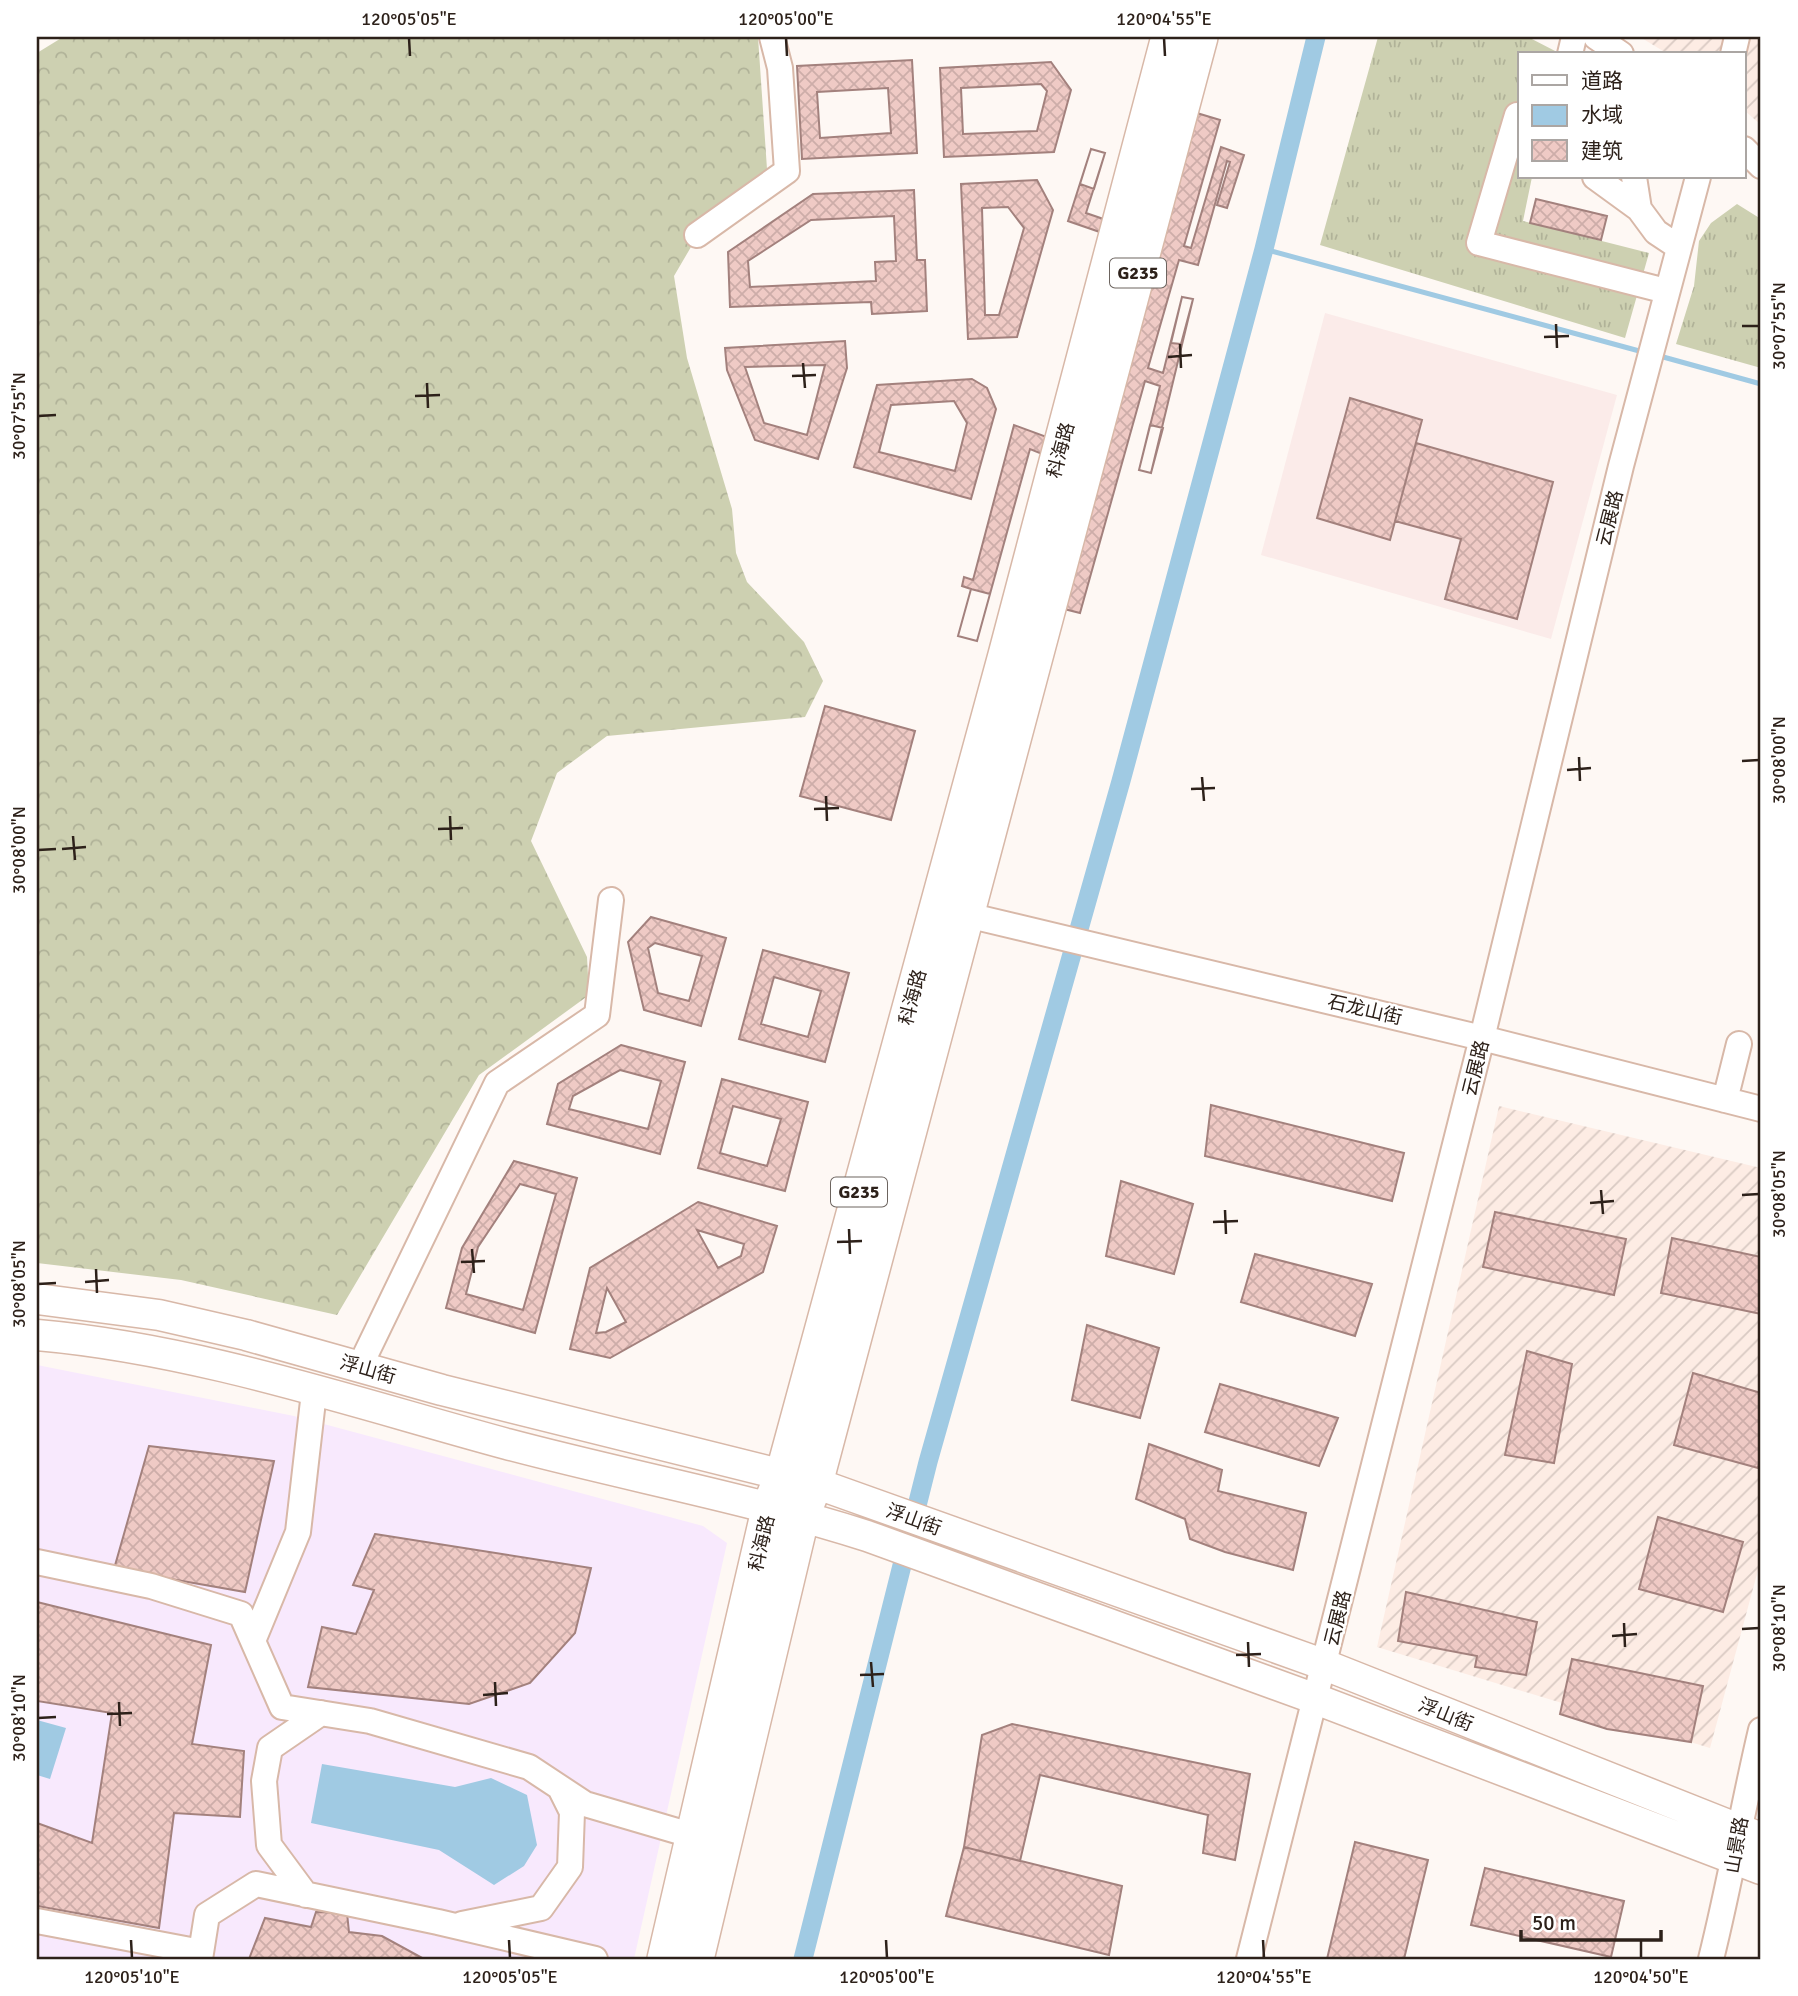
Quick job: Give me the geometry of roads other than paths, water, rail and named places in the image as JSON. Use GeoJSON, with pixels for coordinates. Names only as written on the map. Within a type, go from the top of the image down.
{"type":"FeatureCollection","features":[{"type":"Feature","properties":{"kind":"highway","name":"科海路"},"geometry":{"type":"LineString","coordinates":[[696,1959],[792,1495],[1006,655],[1169,37]]}},
{"type":"Feature","properties":{"kind":"highway","name":"科海路"},"geometry":{"type":"LineString","coordinates":[[665,1959],[694,1836],[792,1495],[967,915],[1200,37]]}},
{"type":"Feature","properties":{"kind":"main road","name":"浮山街"},"geometry":{"type":"LineString","coordinates":[[37,1299],[159,1315],[360,1366],[792,1495],[867,1535],[1313,1698],[1748,1865]]}},
{"type":"Feature","properties":{"kind":"main road","name":"浮山街"},"geometry":{"type":"LineString","coordinates":[[37,1335],[108,1341],[175,1354],[515,1446],[792,1495],[875,1505],[1325,1665],[1749,1834]]}},
{"type":"Feature","properties":{"kind":"street"},"geometry":{"type":"LineString","coordinates":[[698,235],[787,171],[779,68],[772,37]]}},
{"type":"Feature","properties":{"kind":"street"},"geometry":{"type":"LineString","coordinates":[[1596,37],[1618,52]]}},
{"type":"Feature","properties":{"kind":"street"},"geometry":{"type":"LineString","coordinates":[[1517,115],[1479,243],[1666,291]]}},
{"type":"Feature","properties":{"kind":"street"},"geometry":{"type":"LineString","coordinates":[[1745,150],[1761,166]]}},
{"type":"Feature","properties":{"kind":"street"},"geometry":{"type":"LineString","coordinates":[[1596,178],[1639,209],[1656,232],[1677,246]]}},
{"type":"Feature","properties":{"kind":"street"},"geometry":{"type":"LineString","coordinates":[[1634,178],[1639,209]]}},
{"type":"Feature","properties":{"kind":"street","name":"云展路"},"geometry":{"type":"LineString","coordinates":[[1249,1959],[1482,1038],[1646,366],[1698,178]]}},
{"type":"Feature","properties":{"kind":"street"},"geometry":{"type":"LineString","coordinates":[[360,1366],[497,1083],[597,1015],[611,900]]}},
{"type":"Feature","properties":{"kind":"street","name":"石龙山街"},"geometry":{"type":"LineString","coordinates":[[967,915],[1482,1038],[1761,1109]]}},
{"type":"Feature","properties":{"kind":"street"},"geometry":{"type":"LineString","coordinates":[[1725,1100],[1739,1044]]}},
{"type":"Feature","properties":{"kind":"street"},"geometry":{"type":"LineString","coordinates":[[253,1641],[298,1532],[314,1392]]}},
{"type":"Feature","properties":{"kind":"street"},"geometry":{"type":"LineString","coordinates":[[37,1562],[150,1586],[241,1614],[282,1707],[369,1721],[529,1767],[586,1804],[694,1836]]}},
{"type":"Feature","properties":{"kind":"street"},"geometry":{"type":"LineString","coordinates":[[306,1895],[269,1845],[264,1781],[270,1748],[321,1713]]}},
{"type":"Feature","properties":{"kind":"street","name":"山景路"},"geometry":{"type":"LineString","coordinates":[[1711,1959],[1748,1865],[1761,1730]]}},
{"type":"Feature","properties":{"kind":"street"},"geometry":{"type":"LineString","coordinates":[[454,1926],[541,1908],[570,1867],[572,1812],[560,1788]]}},
{"type":"Feature","properties":{"kind":"street"},"geometry":{"type":"LineString","coordinates":[[37,1921],[201,1956],[207,1916],[256,1884],[595,1959]]}},
{"type":"Feature","properties":{"kind":"water"},"geometry":{"type":"Polygon","coordinates":[[[37,1720],[66,1728],[50,1779],[37,1775],[37,1720]]]}},
{"type":"Feature","properties":{"kind":"water"},"geometry":{"type":"Polygon","coordinates":[[[322,1764],[455,1787],[491,1778],[527,1795],[537,1845],[524,1866],[494,1885],[439,1850],[311,1823],[322,1764]]]}},
{"type":"Feature","properties":{"kind":"waterway"},"geometry":{"type":"LineString","coordinates":[[803,1959],[928,1462],[1121,781],[1264,249],[1316,37]]}},
{"type":"Feature","properties":{"kind":"waterway"},"geometry":{"type":"LineString","coordinates":[[1264,249],[1643,352]]}},
{"type":"Feature","properties":{"kind":"waterway"},"geometry":{"type":"LineString","coordinates":[[1656,355],[1761,384]]}}]}
